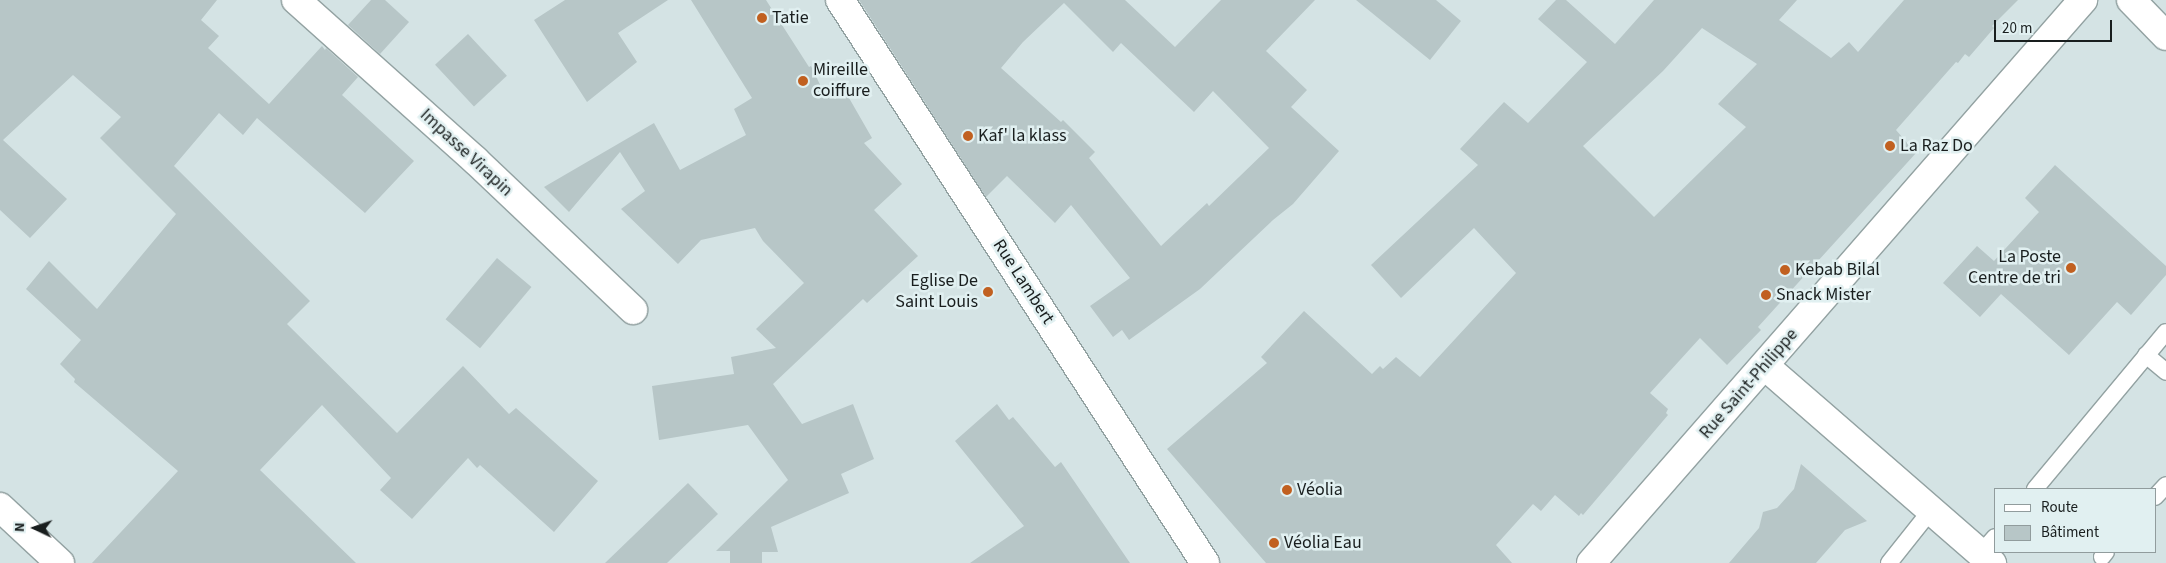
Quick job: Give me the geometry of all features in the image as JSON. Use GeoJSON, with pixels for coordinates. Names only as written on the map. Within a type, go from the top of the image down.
{"type":"FeatureCollection","features":[{"type":"Feature","properties":{"kind":"street","name":"Impasse Virapin"},"geometry":{"type":"LineString","coordinates":[[296,0],[475,160],[633,310]]}},
{"type":"Feature","properties":{"kind":"street","name":"Rue Lambert"},"geometry":{"type":"LineString","coordinates":[[840,0],[1205,563]]}},
{"type":"Feature","properties":{"kind":"street","name":"Rue Saint-Philippe"},"geometry":{"type":"LineString","coordinates":[[1591,563],[2083,0]]}},
{"type":"Feature","properties":{"kind":"street"},"geometry":{"type":"LineString","coordinates":[[2131,0],[2166,36]]}},
{"type":"Feature","properties":{"kind":"street"},"geometry":{"type":"LineString","coordinates":[[1765,366],[1932,509],[1989,551]]}},
{"type":"Feature","properties":{"kind":"street"},"geometry":{"type":"LineString","coordinates":[[0,507],[60,563]]}},
{"type":"Feature","properties":{"kind":"lane"},"geometry":{"type":"LineString","coordinates":[[2036,488],[2166,332]]}},
{"type":"Feature","properties":{"kind":"lane"},"geometry":{"type":"LineString","coordinates":[[2146,355],[2166,372]]}},
{"type":"Feature","properties":{"kind":"lane"},"geometry":{"type":"LineString","coordinates":[[2156,496],[2166,485]]}},
{"type":"Feature","properties":{"kind":"lane"},"geometry":{"type":"LineString","coordinates":[[1889,563],[1932,509]]}},
{"type":"Feature","properties":{"kind":"building"},"geometry":{"type":"Polygon","coordinates":[[[0,0],[217,0],[201,20],[219,36],[208,48],[269,104],[322,46],[358,77],[342,95],[414,161],[365,213],[257,118],[243,135],[219,113],[174,166],[310,301],[287,324],[397,433],[463,366],[509,414],[516,408],[598,481],[554,532],[480,465],[477,468],[468,458],[412,519],[380,490],[391,478],[322,405],[260,470],[356,563],[92,563],[178,471],[74,382],[75,379],[60,364],[81,340],[26,289],[49,261],[97,309],[176,214],[100,138],[121,117],[73,75],[3,140],[67,199],[30,238],[0,210],[0,0]]]}},
{"type":"Feature","properties":{"kind":"building"},"geometry":{"type":"Polygon","coordinates":[[[371,0],[385,0],[409,22],[380,54],[348,25],[371,0]]]}},
{"type":"Feature","properties":{"kind":"building"},"geometry":{"type":"Polygon","coordinates":[[[565,0],[668,0],[618,33],[637,62],[587,102],[534,20],[565,0]]]}},
{"type":"Feature","properties":{"kind":"building"},"geometry":{"type":"Polygon","coordinates":[[[691,0],[766,0],[809,67],[811,66],[824,93],[841,84],[872,138],[864,143],[902,184],[874,210],[918,256],[867,303],[863,299],[773,384],[802,424],[853,404],[874,459],[841,474],[849,493],[771,527],[778,552],[762,552],[762,563],[730,563],[730,551],[716,551],[788,480],[748,425],[659,440],[652,386],[734,374],[731,357],[776,348],[756,329],[804,283],[763,241],[755,228],[701,240],[678,264],[621,209],[645,191],[620,152],[569,212],[544,187],[654,123],[680,170],[746,135],[734,109],[752,98],[691,0]]]}},
{"type":"Feature","properties":{"kind":"building"},"geometry":{"type":"Polygon","coordinates":[[[859,0],[1125,0],[1175,47],[1221,0],[1315,0],[1266,51],[1307,90],[1291,107],[1339,151],[1293,204],[1273,220],[1200,289],[1129,340],[1122,330],[1113,337],[1090,306],[1130,278],[1071,205],[1055,223],[1007,176],[986,197],[859,0]],[[1064,3],[1023,42],[1001,68],[1061,122],[1063,120],[1095,152],[1089,158],[1161,246],[1207,203],[1209,206],[1269,148],[1213,91],[1194,112],[1121,43],[1113,52],[1064,3]]]}},
{"type":"Feature","properties":{"kind":"building"},"geometry":{"type":"Polygon","coordinates":[[[1356,0],[1436,0],[1461,21],[1430,60],[1356,0]]]}},
{"type":"Feature","properties":{"kind":"building"},"geometry":{"type":"Polygon","coordinates":[[[1556,0],[1566,0],[1615,44],[1654,0],[1797,0],[1779,20],[1831,58],[1849,42],[1858,52],[1904,0],[2018,0],[1992,26],[1994,28],[1969,57],[1965,54],[1958,63],[1956,62],[1896,130],[1916,153],[1758,327],[1761,330],[1727,365],[1700,338],[1650,393],[1668,409],[1666,413],[1668,415],[1583,515],[1581,513],[1579,516],[1555,495],[1541,511],[1533,504],[1496,545],[1512,563],[1266,563],[1167,449],[1267,363],[1261,357],[1304,311],[1372,374],[1380,366],[1383,369],[1396,357],[1420,377],[1516,273],[1474,228],[1401,298],[1371,265],[1478,165],[1460,149],[1504,102],[1528,123],[1587,62],[1538,19],[1556,0]],[[1702,28],[1663,71],[1583,146],[1654,217],[1746,127],[1718,104],[1757,64],[1702,28]]]}},
{"type":"Feature","properties":{"kind":"building"},"geometry":{"type":"Polygon","coordinates":[[[468,34],[507,76],[474,106],[435,65],[468,34]]]}},
{"type":"Feature","properties":{"kind":"building"},"geometry":{"type":"Polygon","coordinates":[[[2055,165],[2166,266],[2166,275],[2131,315],[2117,302],[2069,355],[2001,294],[1980,317],[1943,283],[1977,246],[1994,261],[2039,212],[2025,198],[2055,165]]]}},
{"type":"Feature","properties":{"kind":"building"},"geometry":{"type":"Polygon","coordinates":[[[497,258],[531,287],[480,348],[446,319],[497,258]]]}},
{"type":"Feature","properties":{"kind":"building"},"geometry":{"type":"Polygon","coordinates":[[[997,404],[1009,420],[1013,417],[1055,467],[1061,462],[1130,563],[970,563],[1024,526],[955,441],[997,404]]]}},
{"type":"Feature","properties":{"kind":"building"},"geometry":{"type":"Polygon","coordinates":[[[1801,464],[1867,521],[1845,530],[1816,563],[1729,563],[1759,528],[1763,512],[1777,508],[1794,489],[1801,464]]]}},
{"type":"Feature","properties":{"kind":"building"},"geometry":{"type":"Polygon","coordinates":[[[688,483],[718,514],[667,563],[605,563],[688,483]]]}},
{"type":"Feature","properties":{"kind":"place","name":"Tatie"},"geometry":{"type":"Point","coordinates":[762,18]}},
{"type":"Feature","properties":{"kind":"place","name":"Mireille coiffure"},"geometry":{"type":"Point","coordinates":[803,81]}},
{"type":"Feature","properties":{"kind":"place","name":"Kaf' la klass"},"geometry":{"type":"Point","coordinates":[968,136]}},
{"type":"Feature","properties":{"kind":"place","name":"La Raz Do"},"geometry":{"type":"Point","coordinates":[1890,146]}},
{"type":"Feature","properties":{"kind":"place","name":"La Poste Centre de tri"},"geometry":{"type":"Point","coordinates":[2071,268]}},
{"type":"Feature","properties":{"kind":"place","name":"Kebab Bilal"},"geometry":{"type":"Point","coordinates":[1785,270]}},
{"type":"Feature","properties":{"kind":"place","name":"Eglise De Saint Louis"},"geometry":{"type":"Point","coordinates":[988,292]}},
{"type":"Feature","properties":{"kind":"place","name":"Snack Mister"},"geometry":{"type":"Point","coordinates":[1766,295]}},
{"type":"Feature","properties":{"kind":"place","name":"Véolia"},"geometry":{"type":"Point","coordinates":[1287,490]}},
{"type":"Feature","properties":{"kind":"place","name":"Véolia Eau"},"geometry":{"type":"Point","coordinates":[1274,543]}}]}
